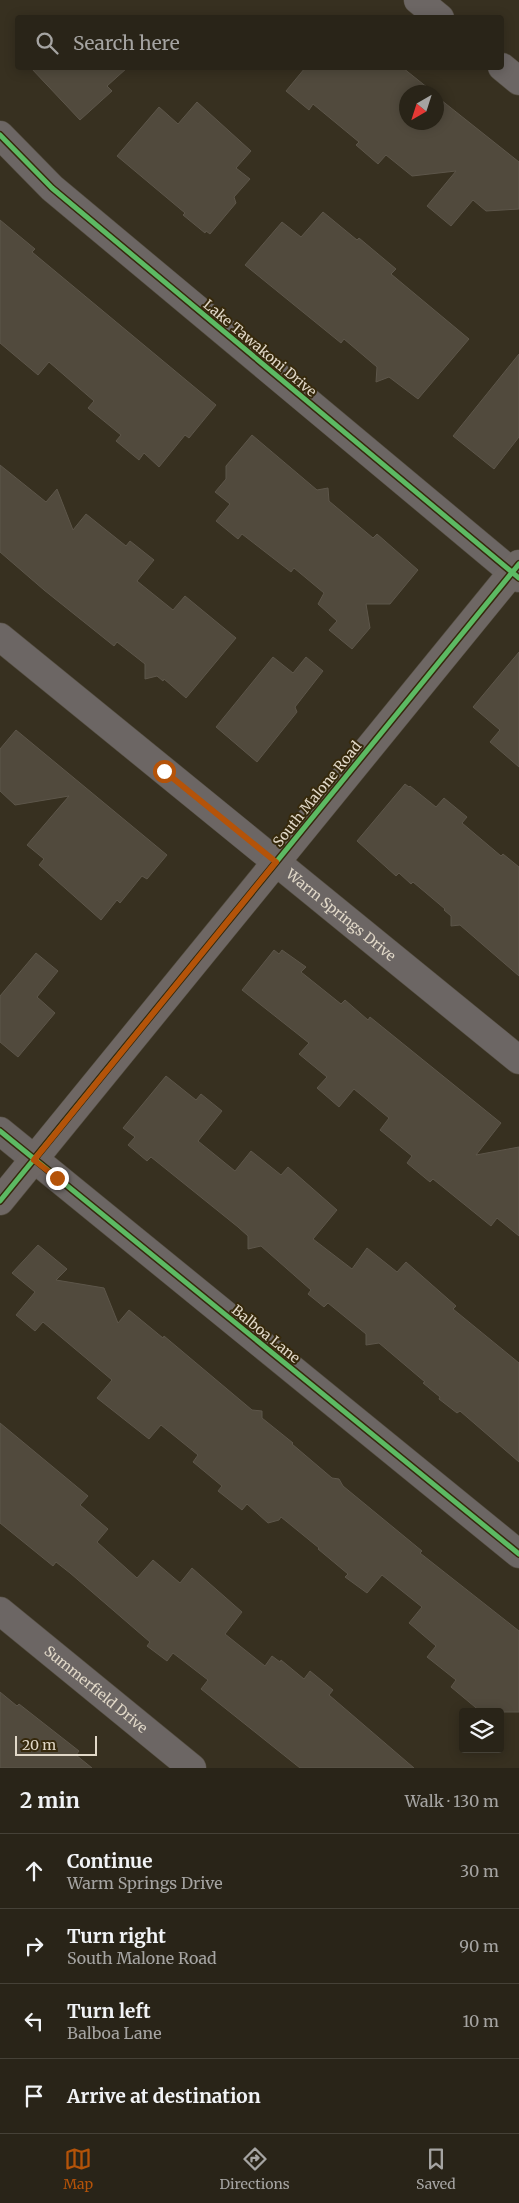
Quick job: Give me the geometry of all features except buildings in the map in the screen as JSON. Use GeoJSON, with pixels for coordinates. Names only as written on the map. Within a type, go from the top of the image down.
{"type":"FeatureCollection","features":[{"type":"Feature","properties":{"kind":"street"},"geometry":{"type":"LineString","coordinates":[[418,0],[436,15]]}},
{"type":"Feature","properties":{"kind":"street"},"geometry":{"type":"LineString","coordinates":[[504,69],[519,81]]}},
{"type":"Feature","properties":{"kind":"street","name":"Lake Tawakoni Drive"},"geometry":{"type":"LineString","coordinates":[[0,135],[52,188],[517,571]]}},
{"type":"Feature","properties":{"kind":"street","name":"South Malone Road"},"geometry":{"type":"LineString","coordinates":[[0,1202],[276,862],[517,571]]}},
{"type":"Feature","properties":{"kind":"street","name":"Warm Springs Drive"},"geometry":{"type":"LineString","coordinates":[[0,638],[519,1060]]}},
{"type":"Feature","properties":{"kind":"street","name":"Balboa Lane"},"geometry":{"type":"LineString","coordinates":[[0,1131],[519,1554]]}},
{"type":"Feature","properties":{"kind":"street","name":"Summerfield Drive"},"geometry":{"type":"LineString","coordinates":[[0,1611],[192,1768]]}},
{"type":"Feature","properties":{"kind":"cycle path"},"geometry":{"type":"LineString","coordinates":[[0,135],[52,188],[519,578]]}},
{"type":"Feature","properties":{"kind":"cycle path"},"geometry":{"type":"LineString","coordinates":[[0,1201],[519,564]]}},
{"type":"Feature","properties":{"kind":"cycle path"},"geometry":{"type":"LineString","coordinates":[[0,1131],[519,1554]]}},
{"type":"Feature","properties":{"kind":"route"},"geometry":{"type":"LineString","coordinates":[[57,1178],[34,1160],[276,862],[164,771]]}}]}
